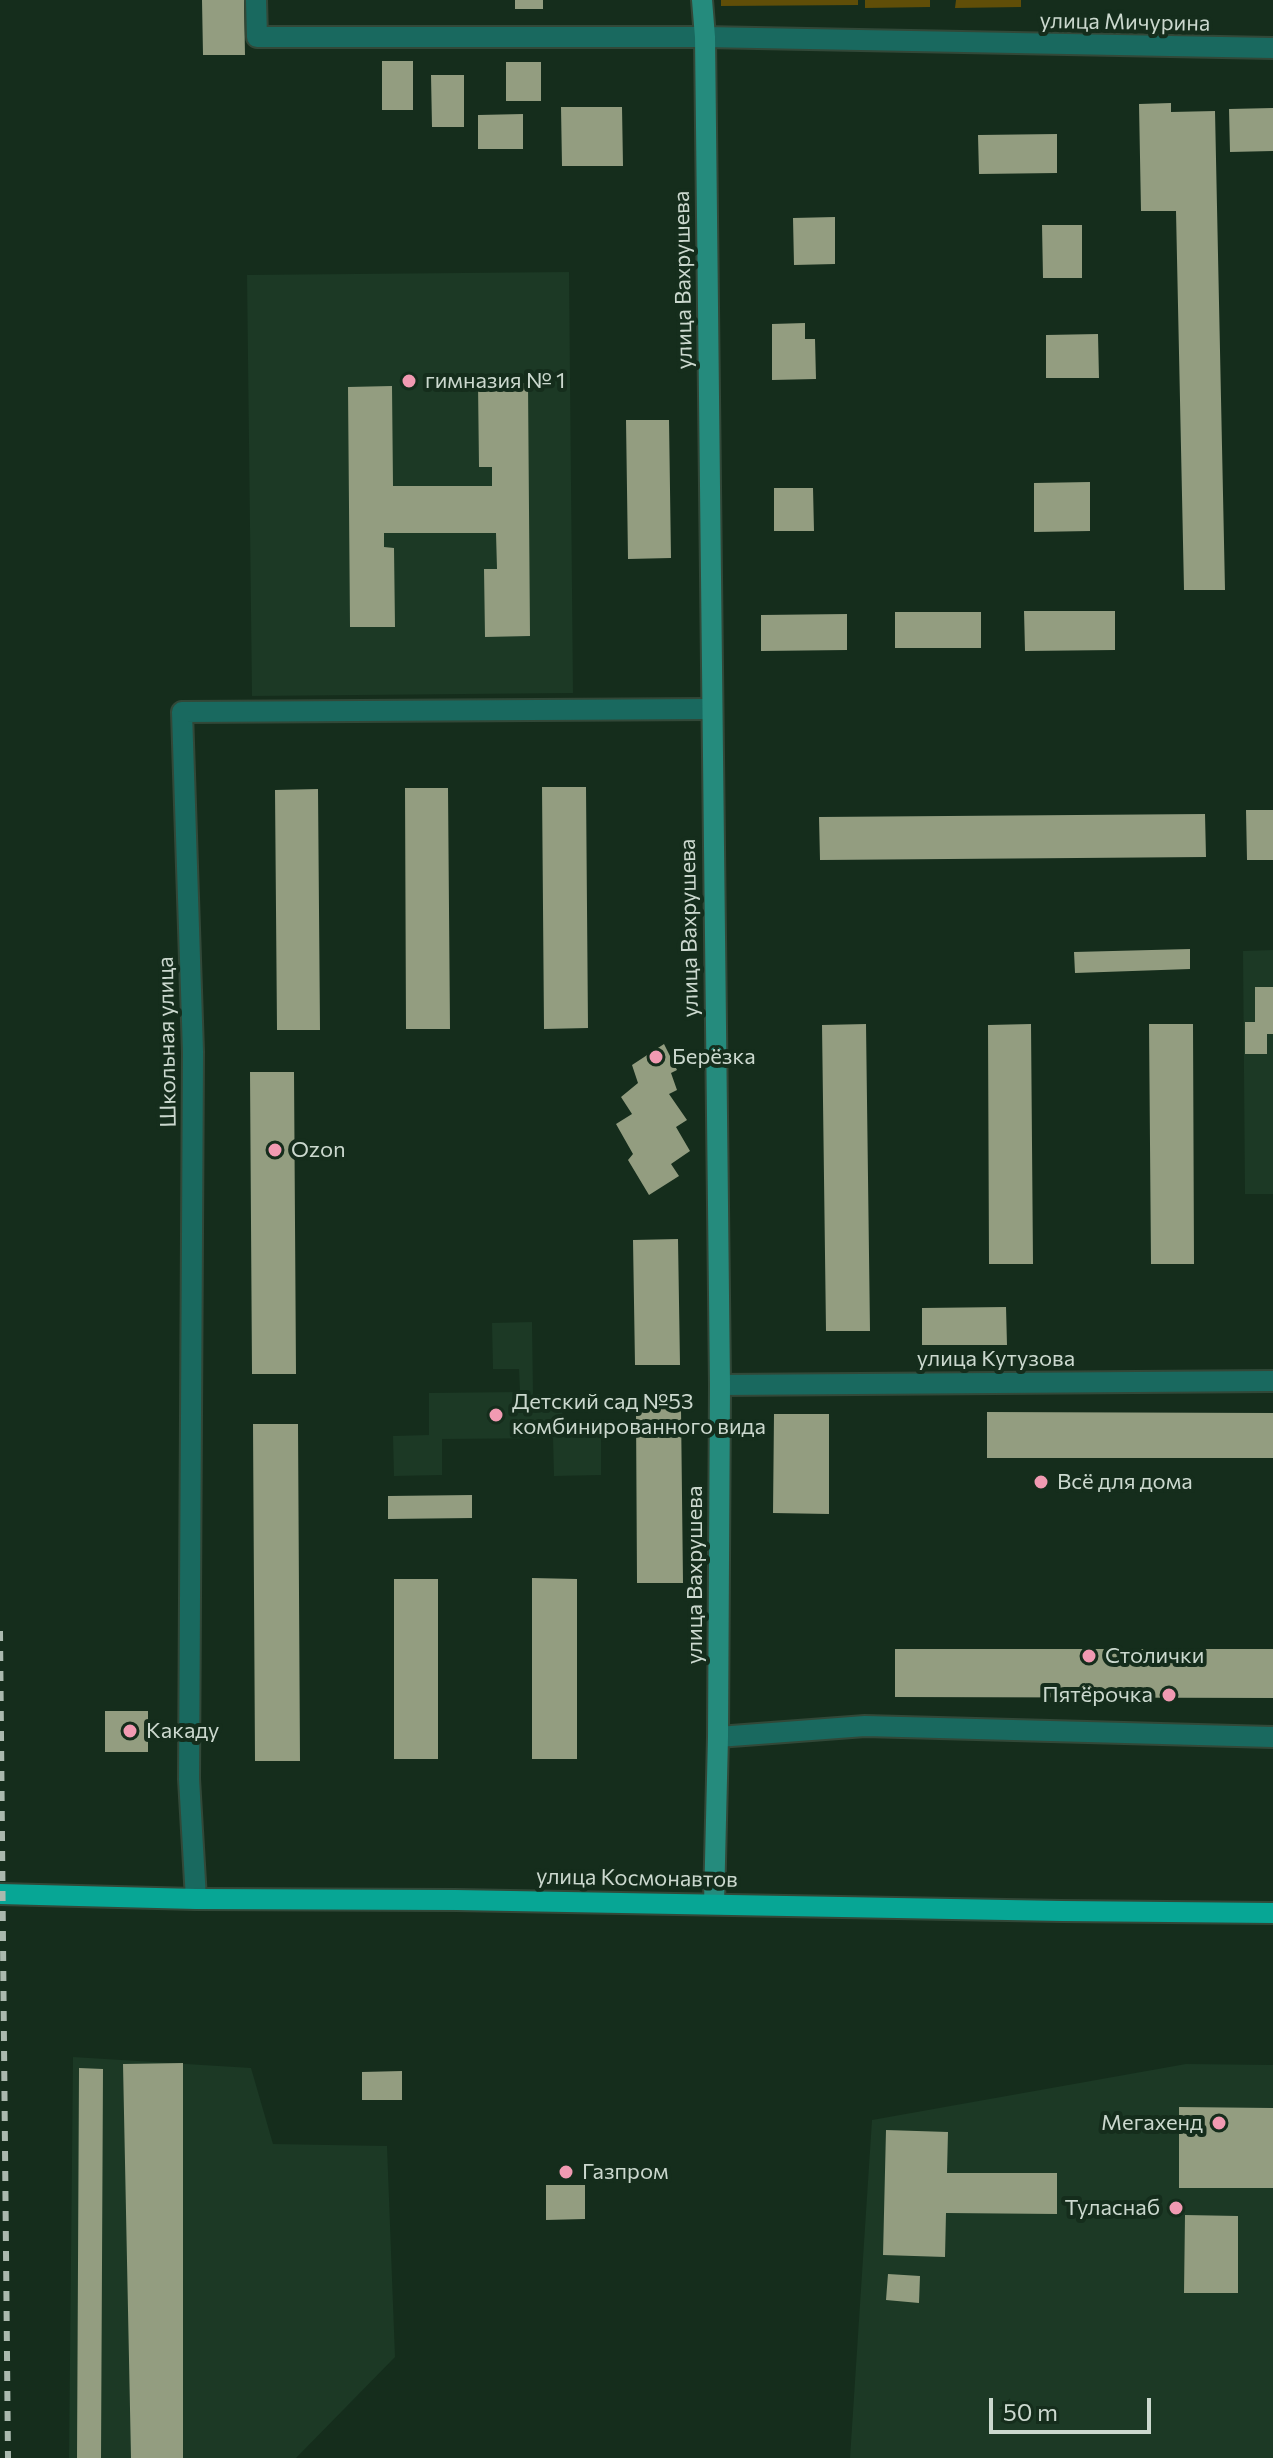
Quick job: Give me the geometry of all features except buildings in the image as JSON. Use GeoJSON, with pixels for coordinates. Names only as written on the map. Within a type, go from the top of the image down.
{"type":"FeatureCollection","features":[{"type":"Feature","properties":{"kind":"main road","name":"улица Вахрушева"},"geometry":{"type":"LineString","coordinates":[[702,0],[705,37],[720,1385],[714,1903]]}},
{"type":"Feature","properties":{"kind":"main road","name":"улица Космонавтов"},"geometry":{"type":"LineString","coordinates":[[0,1894],[1273,1913]]}},
{"type":"Feature","properties":{"kind":"street","name":"улица Мичурина"},"geometry":{"type":"LineString","coordinates":[[256,0],[257,37],[705,37],[1273,48]]}},
{"type":"Feature","properties":{"kind":"street","name":"Школьная улица"},"geometry":{"type":"LineString","coordinates":[[196,1899],[189,1779],[193,1052],[182,712],[711,709]]}},
{"type":"Feature","properties":{"kind":"street","name":"улица Кутузова"},"geometry":{"type":"LineString","coordinates":[[720,1385],[1273,1381]]}},
{"type":"Feature","properties":{"kind":"street"},"geometry":{"type":"LineString","coordinates":[[718,1737],[865,1726],[1273,1737]]}},
{"type":"Feature","properties":{"kind":"shaded area"},"geometry":{"type":"Polygon","coordinates":[[[721,0],[858,0],[858,5],[721,6],[721,0]]]}},
{"type":"Feature","properties":{"kind":"shaded area"},"geometry":{"type":"Polygon","coordinates":[[[865,0],[930,0],[930,7],[865,8],[865,0]]]}},
{"type":"Feature","properties":{"kind":"shaded area"},"geometry":{"type":"Polygon","coordinates":[[[956,0],[1021,0],[1021,7],[955,8],[956,0]]]}},
{"type":"Feature","properties":{"kind":"shaded area","name":"гимназия № 1"},"geometry":{"type":"Polygon","coordinates":[[[569,272],[573,693],[252,696],[247,275],[569,272]]]}},
{"type":"Feature","properties":{"kind":"shaded area"},"geometry":{"type":"Polygon","coordinates":[[[1273,950],[1273,1194],[1245,1194],[1243,951],[1273,950]]]}},
{"type":"Feature","properties":{"kind":"shaded area","name":"Детский сад №53 комбинированного вида"},"geometry":{"type":"Polygon","coordinates":[[[532,1322],[533,1394],[562,1394],[563,1435],[601,1434],[601,1475],[554,1476],[553,1438],[442,1439],[442,1475],[394,1476],[393,1436],[429,1435],[429,1393],[520,1392],[519,1369],[493,1369],[492,1323],[532,1322]]]}},
{"type":"Feature","properties":{"kind":"shaded area"},"geometry":{"type":"Polygon","coordinates":[[[73,2057],[251,2068],[273,2144],[387,2146],[395,2357],[296,2458],[69,2458],[73,2057]]]}},
{"type":"Feature","properties":{"kind":"shaded area"},"geometry":{"type":"Polygon","coordinates":[[[1186,2064],[1273,2065],[1273,2458],[850,2458],[872,2120],[1186,2064]]]}},
{"type":"Feature","properties":{"kind":"railway"},"geometry":{"type":"LineString","coordinates":[[0,1631],[8,2458]]}},
{"type":"Feature","properties":{"kind":"place","name":"гимназия № 1"},"geometry":{"type":"Point","coordinates":[409,381]}},
{"type":"Feature","properties":{"kind":"place","name":"Берёзка"},"geometry":{"type":"Point","coordinates":[656,1057]}},
{"type":"Feature","properties":{"kind":"place","name":"Ozon"},"geometry":{"type":"Point","coordinates":[275,1150]}},
{"type":"Feature","properties":{"kind":"place","name":"Детский сад №53 комбинированного вида"},"geometry":{"type":"Point","coordinates":[496,1415]}},
{"type":"Feature","properties":{"kind":"place","name":"Всё для дома"},"geometry":{"type":"Point","coordinates":[1041,1482]}},
{"type":"Feature","properties":{"kind":"place","name":"Столички"},"geometry":{"type":"Point","coordinates":[1089,1656]}},
{"type":"Feature","properties":{"kind":"place","name":"Пятёрочка"},"geometry":{"type":"Point","coordinates":[1169,1695]}},
{"type":"Feature","properties":{"kind":"place","name":"Какаду"},"geometry":{"type":"Point","coordinates":[130,1731]}},
{"type":"Feature","properties":{"kind":"place","name":"Мегахенд"},"geometry":{"type":"Point","coordinates":[1219,2123]}},
{"type":"Feature","properties":{"kind":"place","name":"Газпром"},"geometry":{"type":"Point","coordinates":[566,2172]}},
{"type":"Feature","properties":{"kind":"place","name":"Туласнаб"},"geometry":{"type":"Point","coordinates":[1176,2208]}}]}
